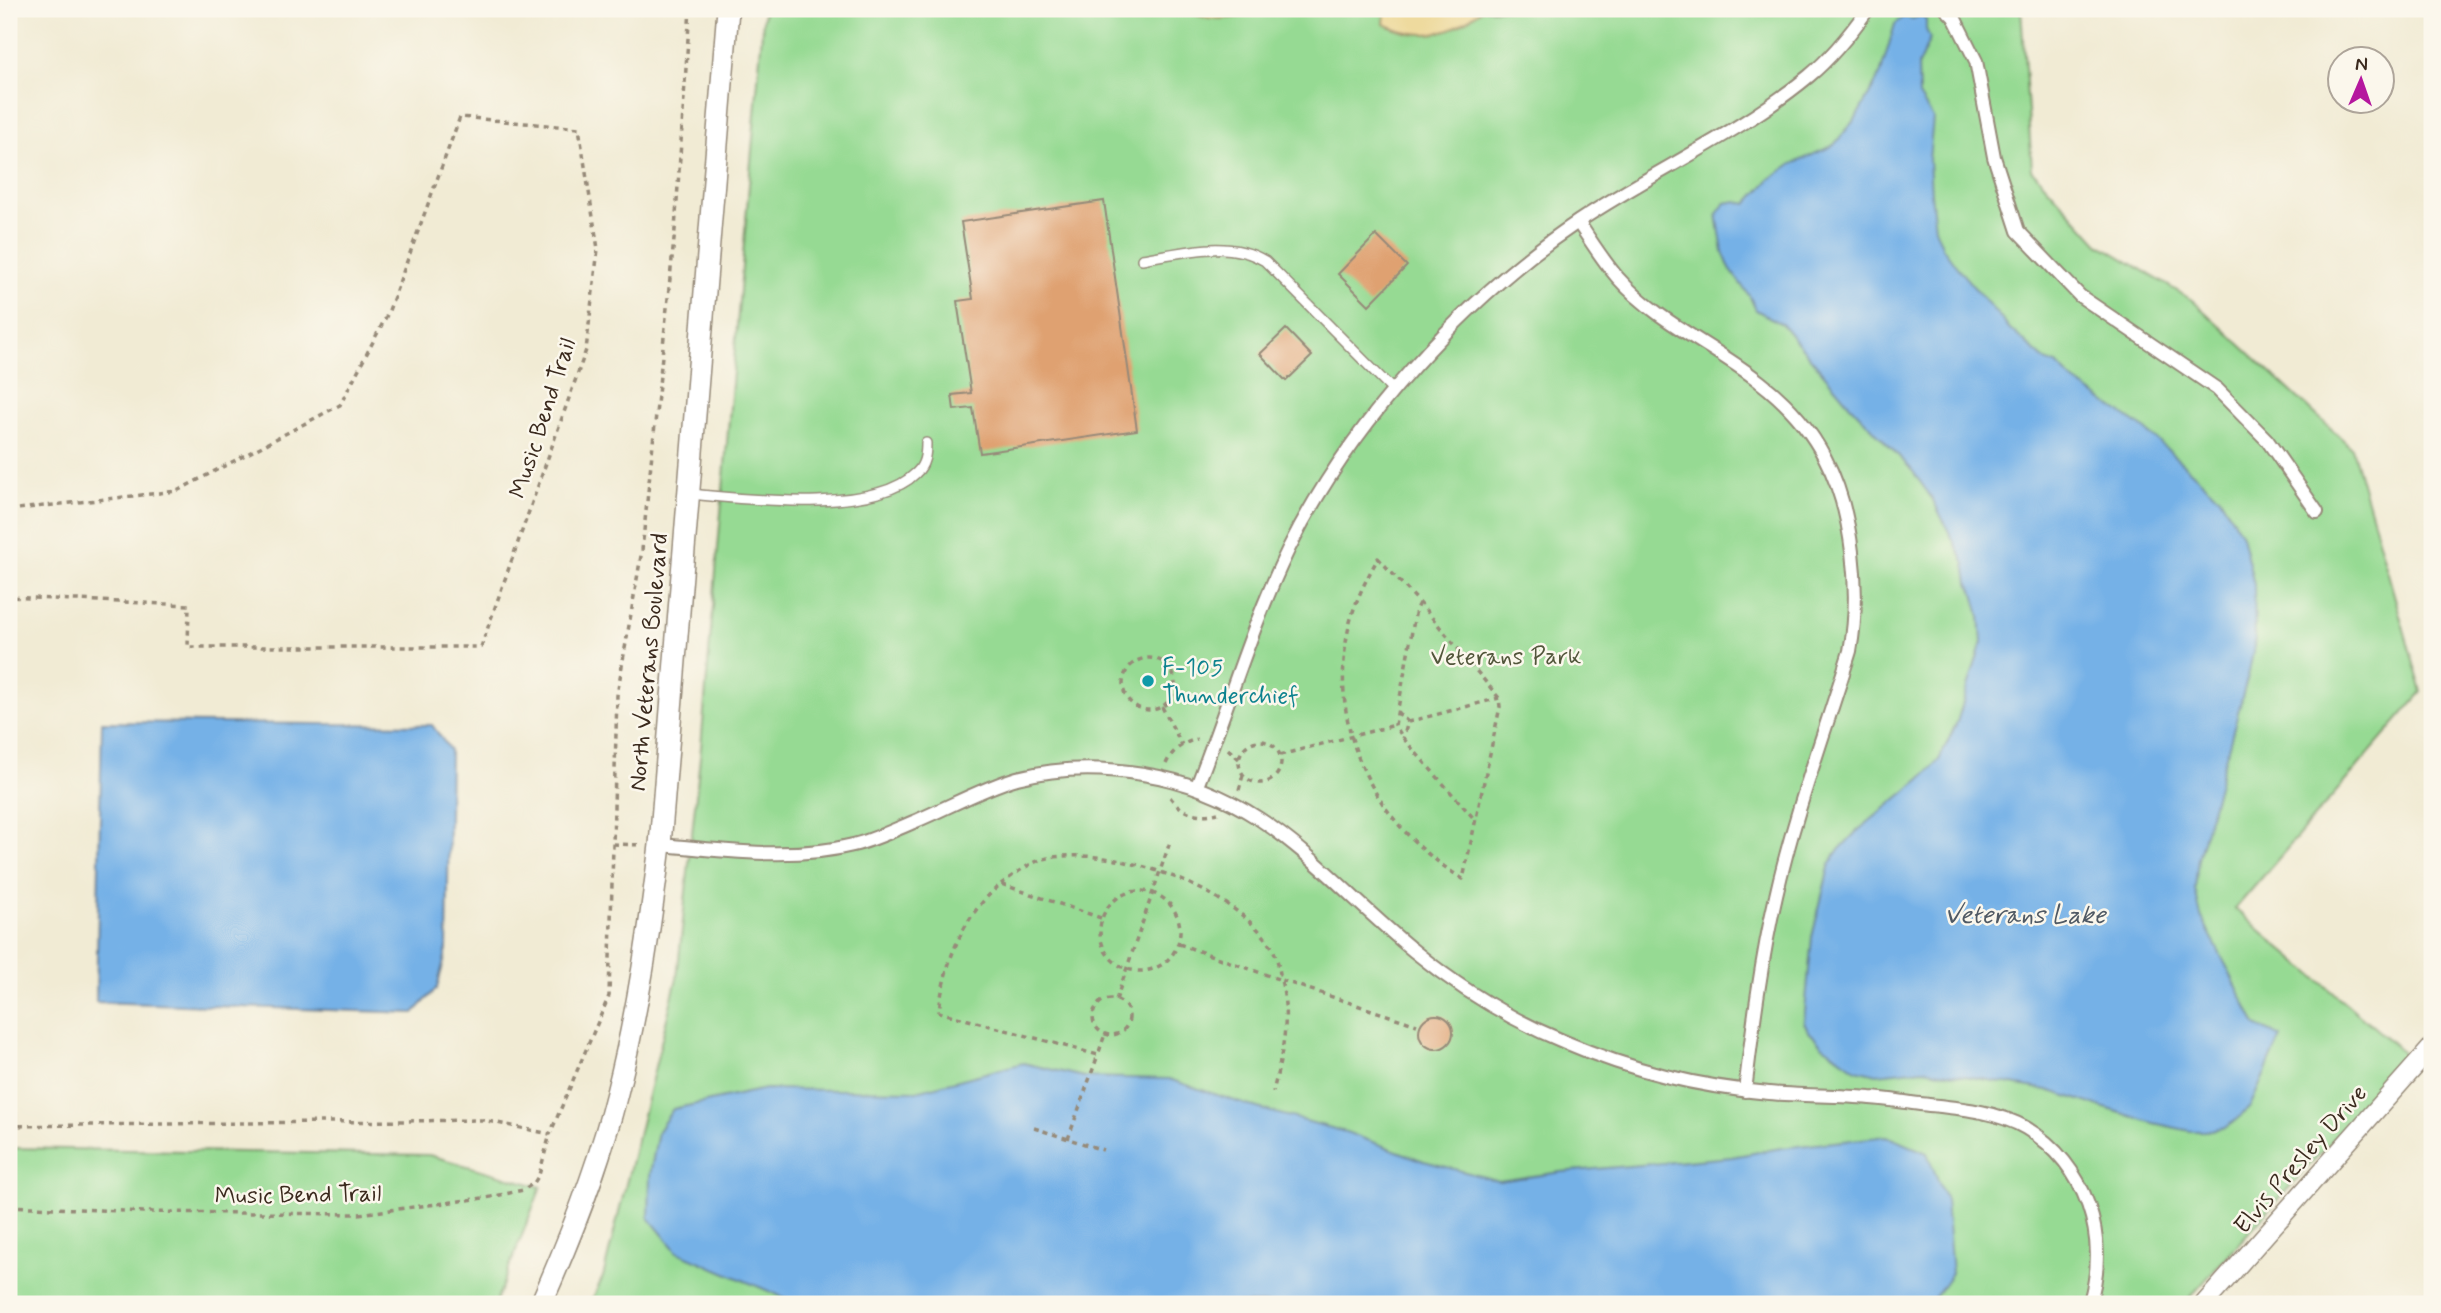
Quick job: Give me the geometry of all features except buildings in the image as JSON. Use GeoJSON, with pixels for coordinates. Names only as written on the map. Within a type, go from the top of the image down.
{"type":"FeatureCollection","features":[{"type":"Feature","properties":{"kind":"street","name":"North Veterans Boulevard"},"geometry":{"type":"LineString","coordinates":[[541,1304],[582,1205],[617,1095],[644,964],[660,845],[729,9]]}},
{"type":"Feature","properties":{"kind":"street"},"geometry":{"type":"LineString","coordinates":[[1197,786],[1289,549],[1330,478],[1394,391],[1469,310],[1506,278],[1577,222],[1772,104],[1832,55],[1868,9]]}},
{"type":"Feature","properties":{"kind":"street"},"geometry":{"type":"LineString","coordinates":[[1946,9],[1954,17],[1976,61],[1994,157],[2018,231],[2080,296],[2217,389],[2267,440],[2318,512]]}},
{"type":"Feature","properties":{"kind":"street"},"geometry":{"type":"LineString","coordinates":[[1577,222],[1619,279],[1635,294],[1760,381],[1781,400],[1826,459],[1845,511],[1853,569],[1854,629],[1850,651],[1799,809],[1776,895],[1761,971],[1745,1091]]}},
{"type":"Feature","properties":{"kind":"street"},"geometry":{"type":"LineString","coordinates":[[660,845],[784,853],[836,849],[873,839],[1014,779],[1069,769],[1109,769],[1197,786],[1256,815],[1289,839],[1424,959],[1455,982],[1518,1020],[1560,1041],[1638,1069],[1745,1091],[1870,1098],[1968,1109],[2023,1126],[2047,1142],[2068,1164],[2092,1212],[2097,1241],[2097,1267],[2089,1304]]}},
{"type":"Feature","properties":{"kind":"street","name":"Elvis Presley Drive"},"geometry":{"type":"LineString","coordinates":[[2204,1304],[2432,1047]]}},
{"type":"Feature","properties":{"kind":"lane"},"geometry":{"type":"LineString","coordinates":[[1142,259],[1224,249],[1245,251],[1254,255],[1265,261],[1394,391]]}},
{"type":"Feature","properties":{"kind":"lane"},"geometry":{"type":"LineString","coordinates":[[688,494],[801,501],[859,497],[903,483],[917,473],[923,463],[926,443]]}},
{"type":"Feature","properties":{"kind":"path","name":"Music Bend Trail"},"geometry":{"type":"LineString","coordinates":[[9,1206],[145,1212],[359,1214],[515,1192],[534,1183],[539,1175],[550,1134],[609,996],[617,695],[642,550],[675,230],[690,9]]}},
{"type":"Feature","properties":{"kind":"path","name":"Music Bend Trail"},"geometry":{"type":"LineString","coordinates":[[9,510],[177,491],[340,405],[388,313],[460,117],[579,128],[598,249],[586,351],[481,647],[188,647],[190,605],[9,597]]}},
{"type":"Feature","properties":{"kind":"path"},"geometry":{"type":"LineString","coordinates":[[1378,558],[1419,602],[1499,698],[1500,707],[1463,879],[1433,859],[1394,821],[1372,789],[1351,737],[1343,683],[1346,644],[1356,604],[1378,558]]}},
{"type":"Feature","properties":{"kind":"path"},"geometry":{"type":"LineString","coordinates":[[1419,602],[1395,725],[1476,821]]}},
{"type":"Feature","properties":{"kind":"path"},"geometry":{"type":"LineString","coordinates":[[1157,659],[1171,669],[1174,677],[1173,694],[1161,707],[1144,709],[1129,701],[1122,685],[1133,662],[1157,659]]}},
{"type":"Feature","properties":{"kind":"path"},"geometry":{"type":"LineString","coordinates":[[1408,722],[1499,698]]}},
{"type":"Feature","properties":{"kind":"path"},"geometry":{"type":"LineString","coordinates":[[1161,707],[1182,744]]}},
{"type":"Feature","properties":{"kind":"path"},"geometry":{"type":"LineString","coordinates":[[1396,712],[1408,722]]}},
{"type":"Feature","properties":{"kind":"path"},"geometry":{"type":"LineString","coordinates":[[1404,738],[1408,722]]}},
{"type":"Feature","properties":{"kind":"path"},"geometry":{"type":"LineString","coordinates":[[1280,755],[1395,725]]}},
{"type":"Feature","properties":{"kind":"path"},"geometry":{"type":"LineString","coordinates":[[1165,767],[1174,751],[1182,744],[1206,739]]}},
{"type":"Feature","properties":{"kind":"path"},"geometry":{"type":"LineString","coordinates":[[1224,746],[1239,759],[1243,775],[1256,783],[1276,777],[1281,764],[1280,755],[1272,745],[1259,741],[1246,747],[1239,759]]}},
{"type":"Feature","properties":{"kind":"path"},"geometry":{"type":"LineString","coordinates":[[1116,1000],[1170,842]]}},
{"type":"Feature","properties":{"kind":"path"},"geometry":{"type":"LineString","coordinates":[[613,844],[660,845]]}},
{"type":"Feature","properties":{"kind":"path"},"geometry":{"type":"LineString","coordinates":[[1098,1055],[939,1012],[944,978],[956,943],[979,907],[1001,884],[1026,867],[1048,858],[1106,859],[1160,872],[1200,888],[1255,928],[1275,953],[1285,997],[1286,1030],[1273,1092]]}},
{"type":"Feature","properties":{"kind":"path"},"geometry":{"type":"LineString","coordinates":[[1001,884],[1101,918]]}},
{"type":"Feature","properties":{"kind":"path"},"geometry":{"type":"LineString","coordinates":[[1130,892],[1153,893],[1168,902],[1177,913],[1181,934],[1179,944],[1166,962],[1154,969],[1141,972],[1126,970],[1115,964],[1101,943],[1101,918],[1108,906],[1118,897],[1130,892]]}},
{"type":"Feature","properties":{"kind":"path"},"geometry":{"type":"LineString","coordinates":[[1179,944],[1418,1026]]}},
{"type":"Feature","properties":{"kind":"path"},"geometry":{"type":"LineString","coordinates":[[1104,1000],[1116,1000],[1128,1011],[1128,1023],[1121,1031],[1105,1034],[1099,1031],[1093,1021],[1095,1009],[1104,1000]]}},
{"type":"Feature","properties":{"kind":"path"},"geometry":{"type":"LineString","coordinates":[[1068,1139],[1105,1034]]}},
{"type":"Feature","properties":{"kind":"path"},"geometry":{"type":"LineString","coordinates":[[9,1126],[484,1120],[550,1134]]}},
{"type":"Feature","properties":{"kind":"path"},"geometry":{"type":"LineString","coordinates":[[1034,1128],[1103,1150]]}},
{"type":"Feature","properties":{"kind":"green space","name":"Veterans Park"},"geometry":{"type":"Polygon","coordinates":[[[764,9],[2021,9],[2032,170],[2099,244],[2192,300],[2352,448],[2422,692],[2235,909],[2408,1056],[2184,1304],[590,1304],[603,1277],[677,978],[701,747],[764,9]]]}},
{"type":"Feature","properties":{"kind":"green space"},"geometry":{"type":"Polygon","coordinates":[[[9,1148],[429,1155],[541,1187],[495,1304],[9,1304],[9,1148]]]}},
{"type":"Feature","properties":{"kind":"sand"},"geometry":{"type":"Polygon","coordinates":[[[1186,9],[1252,9],[1251,14],[1218,19],[1201,16],[1186,9]]]}},
{"type":"Feature","properties":{"kind":"sand"},"geometry":{"type":"Polygon","coordinates":[[[1385,9],[1482,9],[1448,30],[1423,34],[1398,30],[1384,24],[1385,9]]]}},
{"type":"Feature","properties":{"kind":"water","name":"Veterans Lake"},"geometry":{"type":"Polygon","coordinates":[[[1921,16],[1926,19],[1930,39],[1918,65],[1919,96],[1933,118],[1929,160],[1931,194],[1935,228],[1943,248],[2009,328],[2047,362],[2057,364],[2070,378],[2146,430],[2221,499],[2242,535],[2254,585],[2255,642],[2198,859],[2195,889],[2201,916],[2256,1025],[2281,1037],[2250,1107],[2226,1127],[2190,1131],[2153,1123],[2047,1090],[1923,1069],[1877,1074],[1856,1069],[1822,1045],[1809,1032],[1804,1022],[1812,937],[1829,867],[1836,853],[1856,832],[1921,779],[1939,760],[1957,722],[1982,642],[1980,616],[1973,590],[1968,583],[1965,564],[1933,500],[1911,469],[1850,405],[1782,324],[1756,310],[1730,269],[1723,252],[1717,214],[1725,203],[1737,201],[1747,204],[1770,179],[1790,165],[1834,145],[1856,118],[1880,75],[1895,24],[1904,17],[1912,19],[1921,16]]]}},
{"type":"Feature","properties":{"kind":"water"},"geometry":{"type":"Polygon","coordinates":[[[102,722],[432,725],[450,750],[447,949],[437,988],[414,1013],[96,1002],[102,722]]]}},
{"type":"Feature","properties":{"kind":"water"},"geometry":{"type":"Polygon","coordinates":[[[1023,1063],[1084,1077],[1169,1079],[1250,1106],[1346,1132],[1424,1161],[1499,1181],[1561,1172],[1731,1157],[1781,1148],[1887,1136],[1927,1153],[1946,1200],[1952,1273],[1930,1304],[799,1304],[677,1252],[649,1218],[650,1175],[658,1131],[673,1109],[765,1089],[917,1091],[1023,1063]]]}},
{"type":"Feature","properties":{"kind":"place","name":"F-105 Thunderchief"},"geometry":{"type":"Point","coordinates":[1148,681]}}]}
